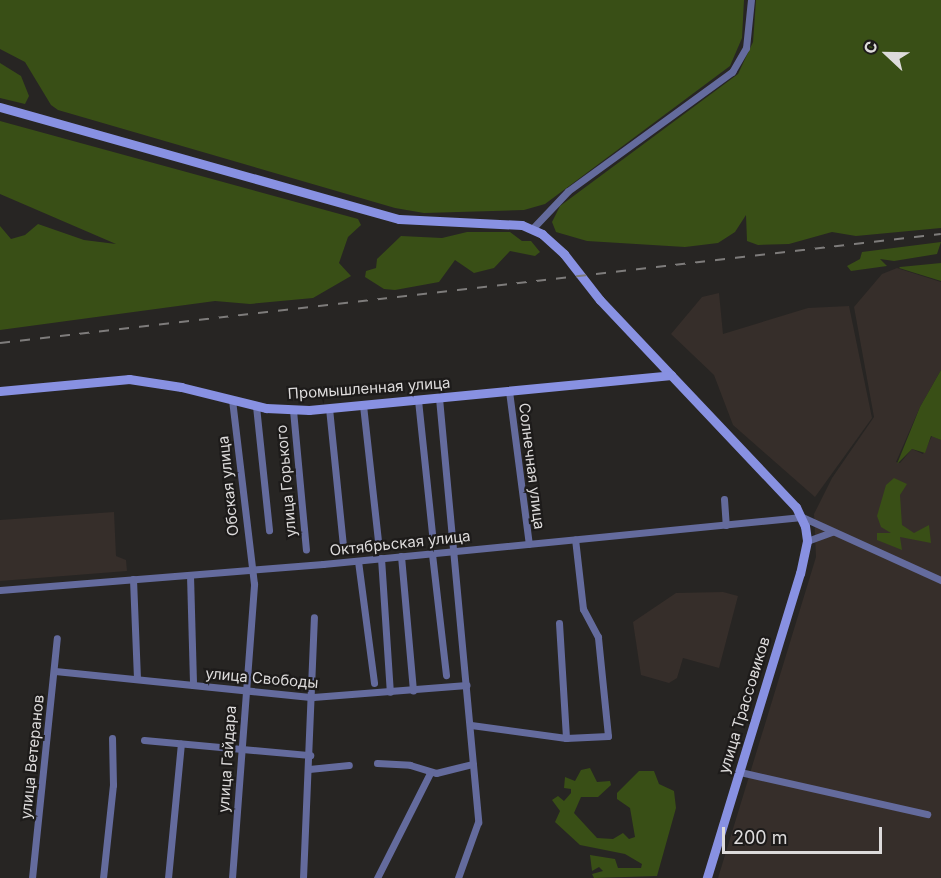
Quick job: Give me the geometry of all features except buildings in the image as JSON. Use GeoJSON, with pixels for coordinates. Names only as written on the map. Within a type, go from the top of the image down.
{"type":"FeatureCollection","features":[{"type":"Feature","properties":{"kind":"main road"},"geometry":{"type":"LineString","coordinates":[[0,107],[399,219],[504,222],[532,229],[564,254],[593,293],[802,517],[807,541]]}},
{"type":"Feature","properties":{"kind":"main road","name":"Промышленная улица"},"geometry":{"type":"LineString","coordinates":[[0,391],[129,379],[256,406],[293,410],[671,375]]}},
{"type":"Feature","properties":{"kind":"main road","name":"улица Трассовиков"},"geometry":{"type":"LineString","coordinates":[[707,878],[807,541]]}},
{"type":"Feature","properties":{"kind":"street"},"geometry":{"type":"LineString","coordinates":[[532,229],[568,191],[732,72],[746,48],[751,0]]}},
{"type":"Feature","properties":{"kind":"street","name":"Солнечная улица"},"geometry":{"type":"LineString","coordinates":[[509,391],[529,544]]}},
{"type":"Feature","properties":{"kind":"street"},"geometry":{"type":"LineString","coordinates":[[439,398],[471,725],[477,832],[458,878]]}},
{"type":"Feature","properties":{"kind":"street","name":"Обская улица"},"geometry":{"type":"LineString","coordinates":[[232,400],[252,570]]}},
{"type":"Feature","properties":{"kind":"street"},"geometry":{"type":"LineString","coordinates":[[418,400],[432,533]]}},
{"type":"Feature","properties":{"kind":"street"},"geometry":{"type":"LineString","coordinates":[[363,405],[378,541]]}},
{"type":"Feature","properties":{"kind":"street"},"geometry":{"type":"LineString","coordinates":[[256,406],[269,531]]}},
{"type":"Feature","properties":{"kind":"street"},"geometry":{"type":"LineString","coordinates":[[328,408],[343,545]]}},
{"type":"Feature","properties":{"kind":"street","name":"улица Горького"},"geometry":{"type":"LineString","coordinates":[[293,410],[306,549]]}},
{"type":"Feature","properties":{"kind":"street"},"geometry":{"type":"LineString","coordinates":[[724,499],[726,525]]}},
{"type":"Feature","properties":{"kind":"street"},"geometry":{"type":"LineString","coordinates":[[802,517],[941,580]]}},
{"type":"Feature","properties":{"kind":"street","name":"Октябрьская улица"},"geometry":{"type":"LineString","coordinates":[[0,590],[358,561],[802,517]]}},
{"type":"Feature","properties":{"kind":"street"},"geometry":{"type":"LineString","coordinates":[[807,541],[835,532]]}},
{"type":"Feature","properties":{"kind":"street"},"geometry":{"type":"LineString","coordinates":[[471,725],[566,738],[608,736],[598,637],[583,609],[575,540]]}},
{"type":"Feature","properties":{"kind":"street"},"geometry":{"type":"LineString","coordinates":[[432,554],[446,675]]}},
{"type":"Feature","properties":{"kind":"street"},"geometry":{"type":"LineString","coordinates":[[401,556],[412,690]]}},
{"type":"Feature","properties":{"kind":"street"},"geometry":{"type":"LineString","coordinates":[[381,558],[390,692]]}},
{"type":"Feature","properties":{"kind":"street"},"geometry":{"type":"LineString","coordinates":[[358,561],[374,683]]}},
{"type":"Feature","properties":{"kind":"street","name":"улица Гайдара"},"geometry":{"type":"LineString","coordinates":[[232,878],[254,594],[252,570]]}},
{"type":"Feature","properties":{"kind":"street"},"geometry":{"type":"LineString","coordinates":[[190,575],[193,685]]}},
{"type":"Feature","properties":{"kind":"street"},"geometry":{"type":"LineString","coordinates":[[133,579],[137,679]]}},
{"type":"Feature","properties":{"kind":"street"},"geometry":{"type":"LineString","coordinates":[[303,878],[313,698],[314,617]]}},
{"type":"Feature","properties":{"kind":"street"},"geometry":{"type":"LineString","coordinates":[[559,623],[566,738]]}},
{"type":"Feature","properties":{"kind":"street","name":"улица Ветеранов"},"geometry":{"type":"LineString","coordinates":[[32,878],[57,638]]}},
{"type":"Feature","properties":{"kind":"street","name":"улица Свободы"},"geometry":{"type":"LineString","coordinates":[[55,671],[313,698],[467,685]]}},
{"type":"Feature","properties":{"kind":"street"},"geometry":{"type":"LineString","coordinates":[[103,878],[113,785],[112,738]]}},
{"type":"Feature","properties":{"kind":"street"},"geometry":{"type":"LineString","coordinates":[[144,740],[310,755]]}},
{"type":"Feature","properties":{"kind":"street"},"geometry":{"type":"LineString","coordinates":[[168,878],[181,744]]}},
{"type":"Feature","properties":{"kind":"street"},"geometry":{"type":"LineString","coordinates":[[377,764],[410,765],[430,773],[473,764]]}},
{"type":"Feature","properties":{"kind":"street"},"geometry":{"type":"LineString","coordinates":[[309,769],[349,765]]}},
{"type":"Feature","properties":{"kind":"street"},"geometry":{"type":"LineString","coordinates":[[740,772],[927,814]]}},
{"type":"Feature","properties":{"kind":"street"},"geometry":{"type":"LineString","coordinates":[[377,878],[430,773]]}},
{"type":"Feature","properties":{"kind":"shaded area"},"geometry":{"type":"Polygon","coordinates":[[[897,268],[941,282],[941,370],[920,407],[896,462],[900,463],[912,449],[923,454],[932,436],[941,440],[941,878],[718,878],[816,557],[814,514],[832,478],[874,417],[854,307],[882,274],[897,268]]]}},
{"type":"Feature","properties":{"kind":"shaded area"},"geometry":{"type":"Polygon","coordinates":[[[719,293],[723,334],[808,308],[849,306],[872,418],[815,497],[733,425],[714,375],[671,334],[702,297],[719,293]]]}},
{"type":"Feature","properties":{"kind":"shaded area"},"geometry":{"type":"Polygon","coordinates":[[[114,512],[116,556],[126,560],[127,571],[0,581],[0,520],[114,512]]]}},
{"type":"Feature","properties":{"kind":"shaded area"},"geometry":{"type":"Polygon","coordinates":[[[723,592],[738,596],[719,668],[683,658],[677,678],[669,683],[641,675],[633,622],[676,593],[723,592]]]}},
{"type":"Feature","properties":{"kind":"green space"},"geometry":{"type":"Polygon","coordinates":[[[0,0],[744,0],[742,38],[730,66],[545,204],[524,210],[424,213],[395,208],[58,110],[51,105],[25,62],[0,49],[0,0]]]}},
{"type":"Feature","properties":{"kind":"green space"},"geometry":{"type":"Polygon","coordinates":[[[756,0],[941,0],[941,228],[856,236],[832,232],[789,244],[758,245],[747,241],[746,215],[735,232],[718,243],[685,247],[587,241],[556,232],[552,222],[560,206],[738,74],[753,42],[756,0]]]}},
{"type":"Feature","properties":{"kind":"green space"},"geometry":{"type":"Polygon","coordinates":[[[0,63],[21,76],[29,96],[25,104],[0,98],[0,63]]]}},
{"type":"Feature","properties":{"kind":"green space"},"geometry":{"type":"Polygon","coordinates":[[[0,121],[358,219],[361,225],[348,237],[339,263],[351,276],[313,298],[250,304],[215,301],[0,330],[0,226],[11,239],[25,235],[38,224],[84,240],[116,244],[0,194],[0,121]]]}},
{"type":"Feature","properties":{"kind":"green space"},"geometry":{"type":"Polygon","coordinates":[[[467,232],[510,232],[522,241],[531,241],[540,252],[535,256],[510,251],[494,268],[474,273],[455,260],[439,282],[395,290],[384,289],[365,277],[366,271],[376,268],[377,259],[401,236],[442,238],[467,232]]]}},
{"type":"Feature","properties":{"kind":"green space"},"geometry":{"type":"Polygon","coordinates":[[[941,242],[937,254],[894,261],[880,259],[887,266],[851,271],[847,266],[860,259],[862,252],[941,242]]]}},
{"type":"Feature","properties":{"kind":"green space"},"geometry":{"type":"Polygon","coordinates":[[[941,263],[941,281],[899,268],[900,267],[941,263]]]}},
{"type":"Feature","properties":{"kind":"green space"},"geometry":{"type":"Polygon","coordinates":[[[941,370],[941,440],[931,436],[925,453],[912,449],[897,464],[920,407],[941,370]]]}},
{"type":"Feature","properties":{"kind":"green space"},"geometry":{"type":"Polygon","coordinates":[[[894,478],[907,484],[900,495],[902,525],[914,533],[929,525],[931,543],[900,537],[902,550],[877,540],[877,533],[891,533],[881,527],[877,516],[886,485],[894,478]]]}},
{"type":"Feature","properties":{"kind":"green space"},"geometry":{"type":"Polygon","coordinates":[[[590,768],[597,782],[610,781],[611,785],[598,797],[581,797],[574,813],[597,838],[613,839],[623,833],[629,839],[635,837],[630,808],[617,799],[617,793],[639,771],[654,771],[659,784],[674,791],[676,808],[657,876],[594,878],[592,874],[603,871],[599,867],[592,871],[590,855],[615,859],[618,868],[641,868],[642,864],[625,854],[580,845],[555,822],[560,811],[552,800],[558,796],[564,801],[571,793],[571,789],[564,788],[565,777],[575,781],[581,770],[590,768]]]}},
{"type":"Feature","properties":{"kind":"railway"},"geometry":{"type":"LineString","coordinates":[[0,343],[941,234]]}}]}
